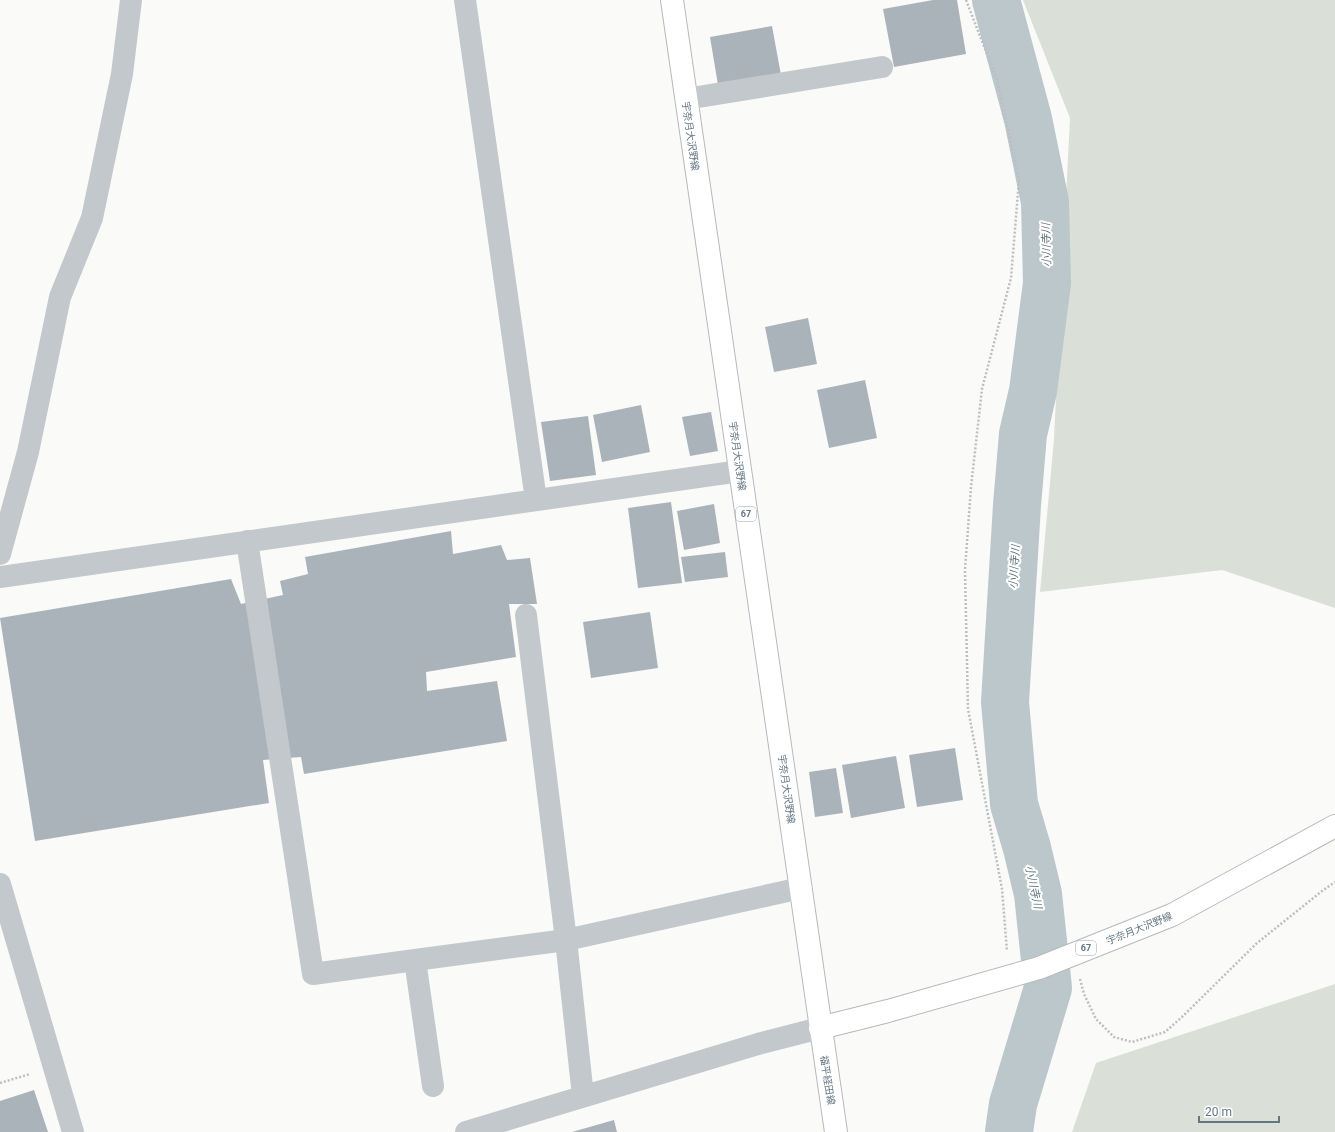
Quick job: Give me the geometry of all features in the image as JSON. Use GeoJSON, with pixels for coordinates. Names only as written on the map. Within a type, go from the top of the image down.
{"type":"FeatureCollection","features":[{"type":"Feature","properties":{"kind":"main road","name":"宇奈月大沢野線"},"geometry":{"type":"LineString","coordinates":[[672,0],[820,1028],[1040,968],[1074,953],[1172,915],[1335,826]]}},
{"type":"Feature","properties":{"kind":"main road","name":"福平経田線"},"geometry":{"type":"LineString","coordinates":[[820,1028],[836,1132]]}},
{"type":"Feature","properties":{"kind":"street"},"geometry":{"type":"LineString","coordinates":[[0,554],[28,452],[60,297],[92,218],[122,74],[132,0]]}},
{"type":"Feature","properties":{"kind":"street"},"geometry":{"type":"LineString","coordinates":[[465,0],[536,500]]}},
{"type":"Feature","properties":{"kind":"street"},"geometry":{"type":"LineString","coordinates":[[686,99],[882,67]]}},
{"type":"Feature","properties":{"kind":"street"},"geometry":{"type":"LineString","coordinates":[[0,577],[740,471]]}},
{"type":"Feature","properties":{"kind":"street"},"geometry":{"type":"LineString","coordinates":[[247,541],[313,974],[566,940],[801,888]]}},
{"type":"Feature","properties":{"kind":"street"},"geometry":{"type":"LineString","coordinates":[[526,615],[566,940],[583,1096]]}},
{"type":"Feature","properties":{"kind":"street"},"geometry":{"type":"LineString","coordinates":[[0,884],[73,1132]]}},
{"type":"Feature","properties":{"kind":"street"},"geometry":{"type":"LineString","coordinates":[[415,960],[433,1086]]}},
{"type":"Feature","properties":{"kind":"street"},"geometry":{"type":"LineString","coordinates":[[466,1132],[758,1044],[820,1028]]}},
{"type":"Feature","properties":{"kind":"path"},"geometry":{"type":"LineString","coordinates":[[966,0],[998,80],[1019,180],[1011,278],[982,389],[971,486],[965,570],[968,709],[1002,889],[1009,976]]}},
{"type":"Feature","properties":{"kind":"path"},"geometry":{"type":"LineString","coordinates":[[1074,953],[1084,994],[1096,1019],[1114,1037],[1132,1042],[1165,1032],[1257,943],[1335,882]]}},
{"type":"Feature","properties":{"kind":"path"},"geometry":{"type":"LineString","coordinates":[[0,1083],[54,1067]]}},
{"type":"Feature","properties":{"kind":"shaded area"},"geometry":{"type":"Polygon","coordinates":[[[1023,0],[1335,0],[1335,608],[1222,570],[1040,592],[1054,439],[1070,118],[1023,0]]]}},
{"type":"Feature","properties":{"kind":"shaded area"},"geometry":{"type":"Polygon","coordinates":[[[1335,984],[1335,1132],[1072,1132],[1096,1063],[1335,984]]]}},
{"type":"Feature","properties":{"kind":"building"},"geometry":{"type":"Polygon","coordinates":[[[933,0],[957,0],[966,54],[894,67],[883,9],[933,0]]]}},
{"type":"Feature","properties":{"kind":"building"},"geometry":{"type":"Polygon","coordinates":[[[772,26],[781,75],[718,85],[710,37],[772,26]]]}},
{"type":"Feature","properties":{"kind":"building"},"geometry":{"type":"Polygon","coordinates":[[[808,318],[817,364],[774,372],[765,327],[808,318]]]}},
{"type":"Feature","properties":{"kind":"building"},"geometry":{"type":"Polygon","coordinates":[[[865,380],[877,438],[829,448],[817,390],[865,380]]]}},
{"type":"Feature","properties":{"kind":"building"},"geometry":{"type":"Polygon","coordinates":[[[641,405],[650,452],[602,462],[593,415],[641,405]]]}},
{"type":"Feature","properties":{"kind":"building"},"geometry":{"type":"Polygon","coordinates":[[[711,412],[718,451],[690,456],[682,417],[711,412]]]}},
{"type":"Feature","properties":{"kind":"building"},"geometry":{"type":"Polygon","coordinates":[[[588,416],[596,475],[550,481],[541,422],[588,416]]]}},
{"type":"Feature","properties":{"kind":"building"},"geometry":{"type":"Polygon","coordinates":[[[671,502],[682,583],[638,588],[628,508],[671,502]]]}},
{"type":"Feature","properties":{"kind":"building"},"geometry":{"type":"Polygon","coordinates":[[[714,504],[720,543],[684,550],[677,511],[714,504]]]}},
{"type":"Feature","properties":{"kind":"building"},"geometry":{"type":"Polygon","coordinates":[[[451,531],[453,554],[501,545],[507,560],[530,558],[537,604],[509,604],[516,657],[426,672],[427,691],[497,681],[507,741],[304,774],[301,757],[263,760],[269,803],[35,841],[0,618],[231,579],[241,604],[283,595],[280,581],[308,574],[305,557],[451,531]]]}},
{"type":"Feature","properties":{"kind":"building"},"geometry":{"type":"Polygon","coordinates":[[[725,552],[728,577],[685,582],[681,557],[725,552]]]}},
{"type":"Feature","properties":{"kind":"building"},"geometry":{"type":"Polygon","coordinates":[[[650,612],[658,668],[591,678],[583,622],[650,612]]]}},
{"type":"Feature","properties":{"kind":"building"},"geometry":{"type":"Polygon","coordinates":[[[955,748],[963,800],[917,807],[909,755],[955,748]]]}},
{"type":"Feature","properties":{"kind":"building"},"geometry":{"type":"Polygon","coordinates":[[[896,756],[905,808],[851,818],[842,765],[896,756]]]}},
{"type":"Feature","properties":{"kind":"building"},"geometry":{"type":"Polygon","coordinates":[[[836,768],[843,813],[815,817],[809,772],[836,768]]]}},
{"type":"Feature","properties":{"kind":"building"},"geometry":{"type":"Polygon","coordinates":[[[34,1090],[48,1132],[0,1132],[0,1101],[34,1090]]]}},
{"type":"Feature","properties":{"kind":"building"},"geometry":{"type":"Polygon","coordinates":[[[614,1120],[617,1132],[572,1132],[614,1120]]]}},
{"type":"Feature","properties":{"kind":"waterway","name":"小川寺川"},"geometry":{"type":"LineString","coordinates":[[996,0],[1028,119],[1045,202],[1047,283],[1033,391],[1023,434],[1017,505],[1005,702],[1014,804],[1027,848],[1038,894],[1048,988],[1013,1104],[1009,1132]]}}]}
